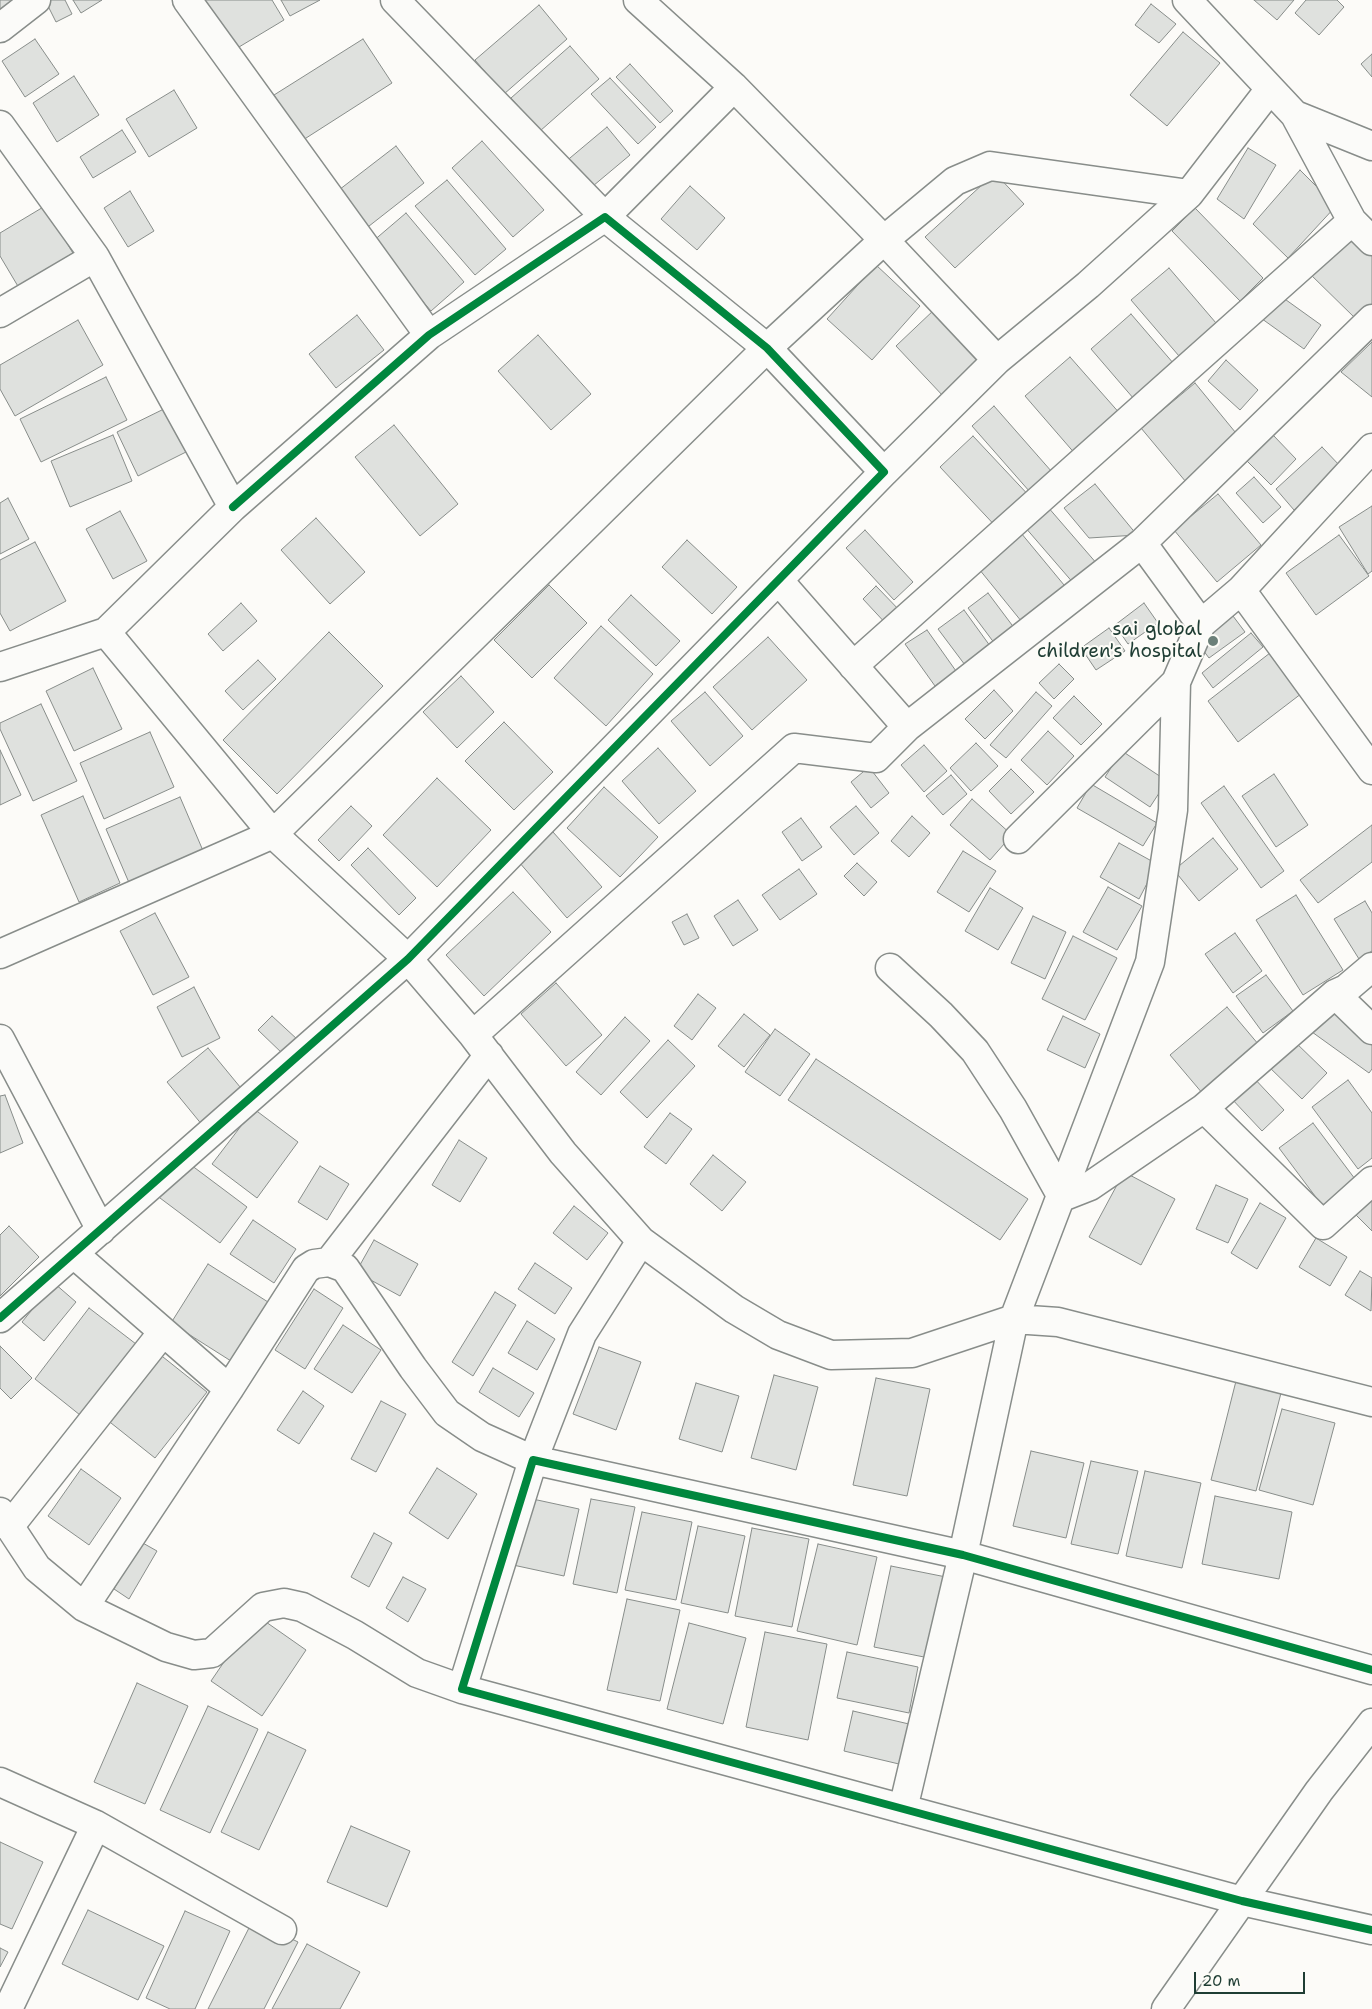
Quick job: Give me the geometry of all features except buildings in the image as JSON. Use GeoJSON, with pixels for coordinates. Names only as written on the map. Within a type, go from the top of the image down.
{"type":"FeatureCollection","features":[{"type":"Feature","properties":{"kind":"street"},"geometry":{"type":"LineString","coordinates":[[0,28],[36,0]]}},
{"type":"Feature","properties":{"kind":"street"},"geometry":{"type":"LineString","coordinates":[[187,0],[429,335]]}},
{"type":"Feature","properties":{"kind":"street"},"geometry":{"type":"LineString","coordinates":[[396,0],[605,217],[767,348],[884,472]]}},
{"type":"Feature","properties":{"kind":"street"},"geometry":{"type":"LineString","coordinates":[[638,0],[734,87],[884,240],[997,360]]}},
{"type":"Feature","properties":{"kind":"street"},"geometry":{"type":"LineString","coordinates":[[1187,0],[1296,115],[1352,220],[1372,242]]}},
{"type":"Feature","properties":{"kind":"street"},"geometry":{"type":"LineString","coordinates":[[0,667],[106,632],[233,508],[429,335],[605,217],[734,87]]}},
{"type":"Feature","properties":{"kind":"street"},"geometry":{"type":"LineString","coordinates":[[0,1318],[408,959],[884,472],[997,360],[1088,285],[1189,194],[1270,89]]}},
{"type":"Feature","properties":{"kind":"street"},"geometry":{"type":"LineString","coordinates":[[1296,115],[1372,146]]}},
{"type":"Feature","properties":{"kind":"street"},"geometry":{"type":"LineString","coordinates":[[0,124],[94,257],[233,508]]}},
{"type":"Feature","properties":{"kind":"street"},"geometry":{"type":"LineString","coordinates":[[0,954],[273,834],[767,348],[884,240],[954,181],[990,166],[1189,194]]}},
{"type":"Feature","properties":{"kind":"street"},"geometry":{"type":"LineString","coordinates":[[853,666],[1352,220]]}},
{"type":"Feature","properties":{"kind":"street"},"geometry":{"type":"LineString","coordinates":[[0,313],[94,257]]}},
{"type":"Feature","properties":{"kind":"street"},"geometry":{"type":"LineString","coordinates":[[329,1262],[481,1045],[794,748],[876,758],[907,727],[1142,542],[1372,319]]}},
{"type":"Feature","properties":{"kind":"street"},"geometry":{"type":"LineString","coordinates":[[1018,840],[1176,682],[1201,624],[1241,590],[1370,456]]}},
{"type":"Feature","properties":{"kind":"street"},"geometry":{"type":"LineString","coordinates":[[1142,542],[1201,624]]}},
{"type":"Feature","properties":{"kind":"street"},"geometry":{"type":"LineString","coordinates":[[779,581],[907,727]]}},
{"type":"Feature","properties":{"kind":"street"},"geometry":{"type":"LineString","coordinates":[[1241,590],[1372,770]]}},
{"type":"Feature","properties":{"kind":"street"},"geometry":{"type":"LineString","coordinates":[[106,632],[273,834],[408,959],[481,1045],[562,1153],[641,1241],[734,1309],[778,1335],[831,1355],[912,1353],[1014,1319],[1058,1322],[1372,1402]]}},
{"type":"Feature","properties":{"kind":"street"},"geometry":{"type":"LineString","coordinates":[[903,1809],[963,1555],[1014,1319],[1150,962],[1174,810],[1176,682]]}},
{"type":"Feature","properties":{"kind":"street"},"geometry":{"type":"LineString","coordinates":[[1062,1197],[1090,1186],[1204,1108],[1335,994],[1346,989],[1372,967]]}},
{"type":"Feature","properties":{"kind":"street"},"geometry":{"type":"LineString","coordinates":[[890,968],[941,1015],[975,1051],[1014,1109],[1062,1197]]}},
{"type":"Feature","properties":{"kind":"street"},"geometry":{"type":"LineString","coordinates":[[1335,994],[1372,1030]]}},
{"type":"Feature","properties":{"kind":"street"},"geometry":{"type":"LineString","coordinates":[[0,1039],[101,1230]]}},
{"type":"Feature","properties":{"kind":"street"},"geometry":{"type":"LineString","coordinates":[[1204,1108],[1323,1225],[1372,1181]]}},
{"type":"Feature","properties":{"kind":"street"},"geometry":{"type":"LineString","coordinates":[[462,1689],[533,1460],[582,1334],[641,1241]]}},
{"type":"Feature","properties":{"kind":"street"},"geometry":{"type":"LineString","coordinates":[[74,1254],[229,1389]]}},
{"type":"Feature","properties":{"kind":"street"},"geometry":{"type":"LineString","coordinates":[[84,1607],[229,1389],[306,1269],[314,1264],[329,1262],[344,1268],[413,1368],[447,1413],[482,1437],[533,1460],[963,1555],[1372,1670]]}},
{"type":"Feature","properties":{"kind":"street"},"geometry":{"type":"LineString","coordinates":[[163,1332],[4,1520],[37,1568],[84,1607],[166,1647],[194,1655],[212,1653],[263,1607],[284,1603],[302,1607],[355,1635],[417,1673],[462,1689],[1242,1901],[1372,1930]]}},
{"type":"Feature","properties":{"kind":"street"},"geometry":{"type":"LineString","coordinates":[[1166,2009],[1319,1791],[1372,1723]]}},
{"type":"Feature","properties":{"kind":"street"},"geometry":{"type":"LineString","coordinates":[[0,1782],[96,1824],[282,1930]]}},
{"type":"Feature","properties":{"kind":"street"},"geometry":{"type":"LineString","coordinates":[[8,2009],[96,1824]]}},
{"type":"Feature","properties":{"kind":"cycle path"},"geometry":{"type":"LineString","coordinates":[[0,1318],[408,959],[884,472],[767,348],[605,217],[429,335],[233,507]]}},
{"type":"Feature","properties":{"kind":"cycle path"},"geometry":{"type":"LineString","coordinates":[[1372,1670],[963,1555],[533,1460],[462,1689],[1242,1901],[1372,1930]]}},
{"type":"Feature","properties":{"kind":"place","name":"sai global children's hospital"},"geometry":{"type":"Point","coordinates":[1213,641]}}]}
